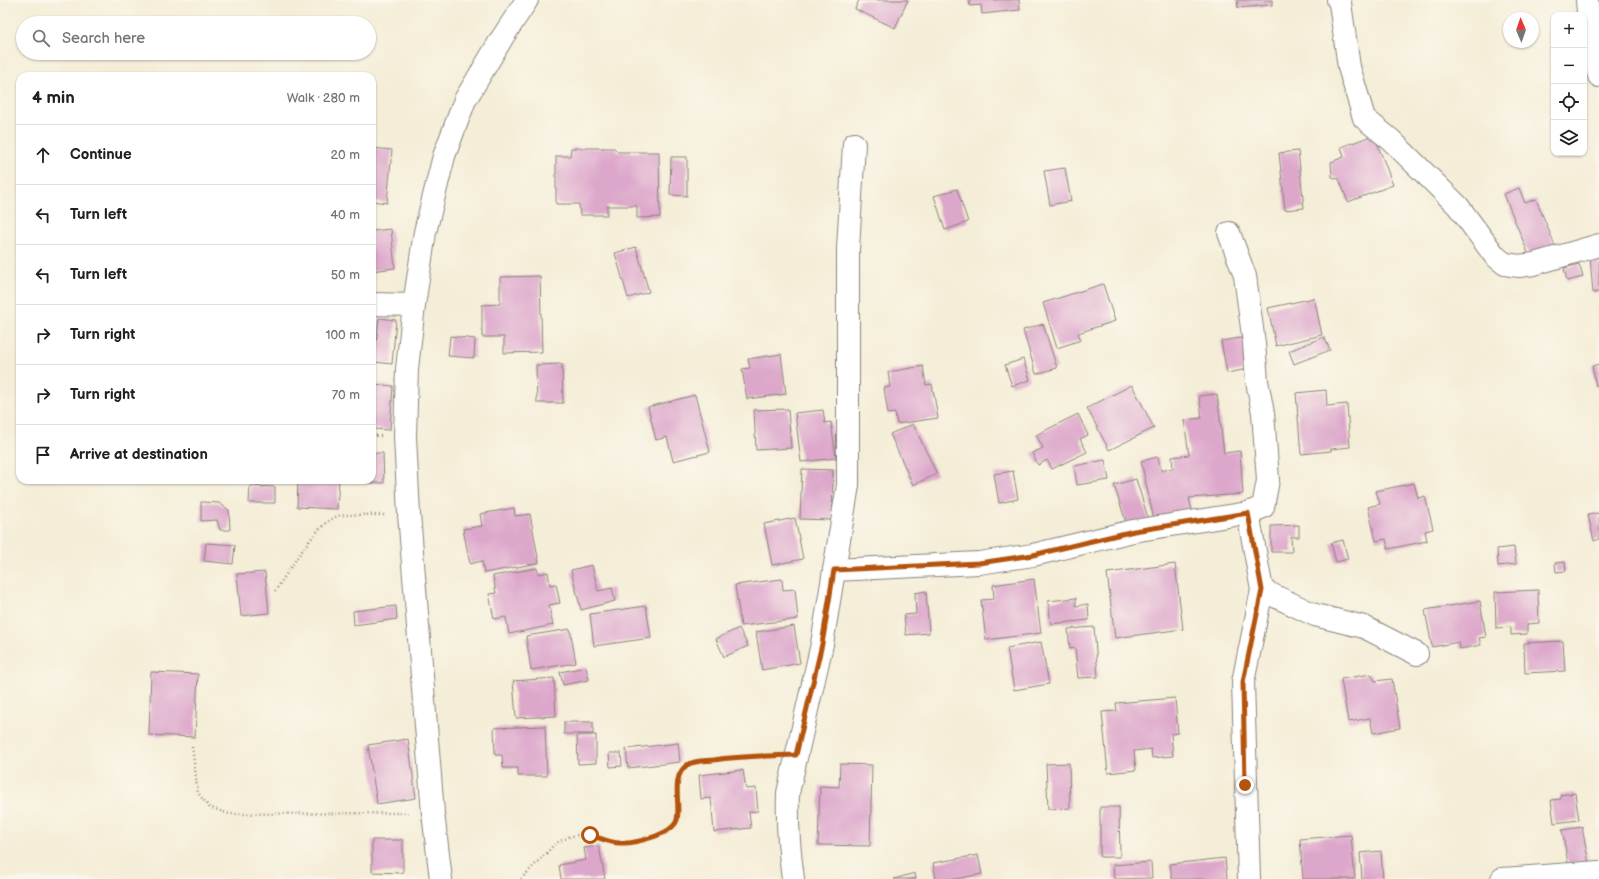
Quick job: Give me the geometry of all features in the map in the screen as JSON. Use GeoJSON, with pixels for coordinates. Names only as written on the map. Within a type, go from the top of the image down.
{"type":"FeatureCollection","features":[{"type":"Feature","properties":{"kind":"street"},"geometry":{"type":"LineString","coordinates":[[441,879],[433,813],[409,514],[405,437],[407,369],[414,305],[425,232],[444,156],[465,100],[502,38],[527,0]]}},
{"type":"Feature","properties":{"kind":"street"},"geometry":{"type":"LineString","coordinates":[[1338,0],[1340,3],[1349,67],[1364,118],[1390,140],[1458,206],[1495,256],[1505,264],[1519,266],[1534,264],[1599,245]]}},
{"type":"Feature","properties":{"kind":"street"},"geometry":{"type":"LineString","coordinates":[[1586,0],[1591,48],[1599,76]]}},
{"type":"Feature","properties":{"kind":"street"},"geometry":{"type":"LineString","coordinates":[[793,879],[787,817],[788,793],[822,644],[848,485],[848,248],[854,144]]}},
{"type":"Feature","properties":{"kind":"street"},"geometry":{"type":"LineString","coordinates":[[834,570],[979,563],[1025,556],[1134,531],[1248,513],[1263,507],[1268,480],[1263,413],[1257,381],[1254,343],[1245,276],[1229,233]]}},
{"type":"Feature","properties":{"kind":"street"},"geometry":{"type":"LineString","coordinates":[[376,304],[414,305]]}},
{"type":"Feature","properties":{"kind":"street"},"geometry":{"type":"LineString","coordinates":[[1248,513],[1262,590],[1243,682],[1249,879]]}},
{"type":"Feature","properties":{"kind":"street"},"geometry":{"type":"LineString","coordinates":[[1262,590],[1315,615],[1364,627],[1417,654]]}},
{"type":"Feature","properties":{"kind":"street"},"geometry":{"type":"LineString","coordinates":[[1502,879],[1599,872]]}},
{"type":"Feature","properties":{"kind":"path"},"geometry":{"type":"LineString","coordinates":[[276,591],[315,533],[326,523],[339,516],[409,514]]}},
{"type":"Feature","properties":{"kind":"path"},"geometry":{"type":"LineString","coordinates":[[192,747],[198,793],[209,808],[229,814],[433,813]]}},
{"type":"Feature","properties":{"kind":"path"},"geometry":{"type":"LineString","coordinates":[[522,879],[558,842],[579,834],[590,835],[607,841],[620,843],[633,842],[667,832],[673,827],[677,820],[678,778],[687,766],[695,762],[738,757],[796,755]]}},
{"type":"Feature","properties":{"kind":"building"},"geometry":{"type":"Polygon","coordinates":[[[859,0],[908,0],[895,28],[855,9],[859,0]]]}},
{"type":"Feature","properties":{"kind":"building"},"geometry":{"type":"Polygon","coordinates":[[[969,0],[1019,0],[1020,10],[982,14],[981,5],[970,6],[969,0]]]}},
{"type":"Feature","properties":{"kind":"building"},"geometry":{"type":"Polygon","coordinates":[[[1237,0],[1272,0],[1272,5],[1238,8],[1237,0]]]}},
{"type":"Feature","properties":{"kind":"building"},"geometry":{"type":"Polygon","coordinates":[[[1374,135],[1393,185],[1348,202],[1339,179],[1332,177],[1331,162],[1344,157],[1341,147],[1374,135]]]}},
{"type":"Feature","properties":{"kind":"building"},"geometry":{"type":"Polygon","coordinates":[[[376,148],[392,150],[387,203],[376,202],[376,148]]]}},
{"type":"Feature","properties":{"kind":"building"},"geometry":{"type":"Polygon","coordinates":[[[571,148],[614,148],[618,152],[659,152],[660,217],[637,218],[637,206],[607,206],[607,215],[580,215],[579,204],[556,204],[556,156],[570,156],[571,148]]]}},
{"type":"Feature","properties":{"kind":"building"},"geometry":{"type":"Polygon","coordinates":[[[1298,151],[1304,208],[1285,210],[1279,153],[1298,151]]]}},
{"type":"Feature","properties":{"kind":"building"},"geometry":{"type":"Polygon","coordinates":[[[671,157],[687,157],[687,196],[670,195],[671,157]]]}},
{"type":"Feature","properties":{"kind":"building"},"geometry":{"type":"Polygon","coordinates":[[[1065,168],[1071,201],[1050,205],[1044,171],[1065,168]]]}},
{"type":"Feature","properties":{"kind":"building"},"geometry":{"type":"Polygon","coordinates":[[[1519,188],[1525,203],[1536,199],[1556,248],[1530,258],[1504,194],[1519,188]]]}},
{"type":"Feature","properties":{"kind":"building"},"geometry":{"type":"Polygon","coordinates":[[[957,189],[968,222],[945,230],[934,196],[957,189]]]}},
{"type":"Feature","properties":{"kind":"building"},"geometry":{"type":"Polygon","coordinates":[[[391,229],[395,268],[376,270],[376,231],[391,229]]]}},
{"type":"Feature","properties":{"kind":"building"},"geometry":{"type":"Polygon","coordinates":[[[636,247],[649,292],[628,298],[615,253],[636,247]]]}},
{"type":"Feature","properties":{"kind":"building"},"geometry":{"type":"Polygon","coordinates":[[[1599,256],[1599,292],[1593,293],[1590,257],[1599,256]]]}},
{"type":"Feature","properties":{"kind":"building"},"geometry":{"type":"Polygon","coordinates":[[[1579,264],[1583,277],[1567,281],[1564,268],[1579,264]]]}},
{"type":"Feature","properties":{"kind":"building"},"geometry":{"type":"Polygon","coordinates":[[[540,276],[542,352],[504,353],[504,337],[482,337],[482,305],[500,304],[500,277],[540,276]]]}},
{"type":"Feature","properties":{"kind":"building"},"geometry":{"type":"Polygon","coordinates":[[[1103,284],[1115,321],[1078,333],[1081,340],[1057,348],[1043,303],[1103,284]]]}},
{"type":"Feature","properties":{"kind":"building"},"geometry":{"type":"Polygon","coordinates":[[[1314,298],[1322,335],[1276,346],[1268,308],[1314,298]]]}},
{"type":"Feature","properties":{"kind":"building"},"geometry":{"type":"Polygon","coordinates":[[[379,318],[396,320],[392,364],[376,362],[376,344],[379,318]]]}},
{"type":"Feature","properties":{"kind":"building"},"geometry":{"type":"Polygon","coordinates":[[[1043,324],[1057,368],[1036,374],[1023,330],[1043,324]]]}},
{"type":"Feature","properties":{"kind":"building"},"geometry":{"type":"Polygon","coordinates":[[[450,336],[475,339],[474,358],[448,356],[450,336]]]}},
{"type":"Feature","properties":{"kind":"building"},"geometry":{"type":"Polygon","coordinates":[[[1247,337],[1253,368],[1227,373],[1221,341],[1247,337]]]}},
{"type":"Feature","properties":{"kind":"building"},"geometry":{"type":"Polygon","coordinates":[[[1324,337],[1330,350],[1294,364],[1289,351],[1324,337]]]}},
{"type":"Feature","properties":{"kind":"building"},"geometry":{"type":"Polygon","coordinates":[[[781,354],[786,394],[747,399],[742,369],[750,368],[748,359],[781,354]]]}},
{"type":"Feature","properties":{"kind":"building"},"geometry":{"type":"Polygon","coordinates":[[[1023,359],[1030,380],[1012,386],[1005,365],[1023,359]]]}},
{"type":"Feature","properties":{"kind":"building"},"geometry":{"type":"Polygon","coordinates":[[[562,364],[563,403],[537,403],[536,365],[562,364]]]}},
{"type":"Feature","properties":{"kind":"building"},"geometry":{"type":"Polygon","coordinates":[[[1599,364],[1599,385],[1596,386],[1592,366],[1599,364]]]}},
{"type":"Feature","properties":{"kind":"building"},"geometry":{"type":"Polygon","coordinates":[[[923,366],[926,385],[932,384],[938,418],[897,424],[895,413],[888,414],[884,388],[890,387],[888,372],[923,366]]]}},
{"type":"Feature","properties":{"kind":"building"},"geometry":{"type":"Polygon","coordinates":[[[376,384],[393,386],[390,430],[376,429],[376,384]]]}},
{"type":"Feature","properties":{"kind":"building"},"geometry":{"type":"Polygon","coordinates":[[[1132,385],[1154,428],[1109,450],[1087,408],[1132,385]]]}},
{"type":"Feature","properties":{"kind":"building"},"geometry":{"type":"Polygon","coordinates":[[[1326,390],[1327,406],[1347,404],[1350,447],[1331,449],[1331,451],[1301,454],[1296,393],[1326,390]]]}},
{"type":"Feature","properties":{"kind":"building"},"geometry":{"type":"Polygon","coordinates":[[[1217,394],[1224,453],[1240,451],[1243,494],[1189,498],[1192,511],[1154,520],[1141,461],[1158,457],[1161,471],[1173,468],[1172,457],[1189,455],[1184,420],[1202,418],[1199,396],[1217,394]]]}},
{"type":"Feature","properties":{"kind":"building"},"geometry":{"type":"Polygon","coordinates":[[[695,395],[710,452],[673,461],[667,437],[656,440],[648,407],[695,395]]]}},
{"type":"Feature","properties":{"kind":"building"},"geometry":{"type":"Polygon","coordinates":[[[788,409],[791,448],[756,450],[754,410],[788,409]]]}},
{"type":"Feature","properties":{"kind":"building"},"geometry":{"type":"Polygon","coordinates":[[[823,410],[825,423],[831,422],[836,458],[801,462],[795,413],[823,410]]]}},
{"type":"Feature","properties":{"kind":"building"},"geometry":{"type":"Polygon","coordinates":[[[1078,414],[1088,435],[1080,439],[1087,452],[1052,469],[1047,460],[1038,465],[1032,453],[1043,448],[1036,435],[1078,414]]]}},
{"type":"Feature","properties":{"kind":"building"},"geometry":{"type":"Polygon","coordinates":[[[913,424],[937,474],[913,485],[890,434],[913,424]]]}},
{"type":"Feature","properties":{"kind":"building"},"geometry":{"type":"Polygon","coordinates":[[[376,453],[383,453],[384,483],[376,483],[376,453]]]}},
{"type":"Feature","properties":{"kind":"building"},"geometry":{"type":"Polygon","coordinates":[[[1105,460],[1109,480],[1077,485],[1074,466],[1105,460]]]}},
{"type":"Feature","properties":{"kind":"building"},"geometry":{"type":"Polygon","coordinates":[[[802,469],[833,470],[832,520],[800,519],[802,469]]]}},
{"type":"Feature","properties":{"kind":"building"},"geometry":{"type":"Polygon","coordinates":[[[1013,471],[1018,499],[999,503],[994,474],[1013,471]]]}},
{"type":"Feature","properties":{"kind":"building"},"geometry":{"type":"Polygon","coordinates":[[[1136,479],[1149,521],[1128,528],[1114,485],[1136,479]]]}},
{"type":"Feature","properties":{"kind":"building"},"geometry":{"type":"Polygon","coordinates":[[[1414,483],[1418,498],[1425,496],[1433,529],[1425,531],[1427,541],[1388,549],[1386,539],[1376,541],[1368,507],[1380,504],[1376,491],[1414,483]]]}},
{"type":"Feature","properties":{"kind":"building"},"geometry":{"type":"Polygon","coordinates":[[[298,484],[339,484],[337,509],[297,507],[298,484]]]}},
{"type":"Feature","properties":{"kind":"building"},"geometry":{"type":"Polygon","coordinates":[[[250,486],[275,487],[275,503],[249,503],[250,486]]]}},
{"type":"Feature","properties":{"kind":"building"},"geometry":{"type":"Polygon","coordinates":[[[201,502],[219,503],[229,510],[230,530],[220,530],[217,520],[201,521],[201,502]]]}},
{"type":"Feature","properties":{"kind":"building"},"geometry":{"type":"Polygon","coordinates":[[[514,508],[515,516],[530,514],[539,563],[484,573],[482,561],[470,564],[463,529],[482,526],[480,514],[514,508]]]}},
{"type":"Feature","properties":{"kind":"building"},"geometry":{"type":"Polygon","coordinates":[[[1599,513],[1599,539],[1594,541],[1588,515],[1599,513]]]}},
{"type":"Feature","properties":{"kind":"building"},"geometry":{"type":"Polygon","coordinates":[[[795,518],[803,559],[772,565],[764,524],[795,518]]]}},
{"type":"Feature","properties":{"kind":"building"},"geometry":{"type":"Polygon","coordinates":[[[1299,525],[1299,537],[1291,537],[1292,552],[1271,552],[1271,526],[1299,525]]]}},
{"type":"Feature","properties":{"kind":"building"},"geometry":{"type":"Polygon","coordinates":[[[1343,540],[1348,559],[1336,562],[1331,543],[1343,540]]]}},
{"type":"Feature","properties":{"kind":"building"},"geometry":{"type":"Polygon","coordinates":[[[206,543],[235,545],[233,564],[204,561],[206,543]]]}},
{"type":"Feature","properties":{"kind":"building"},"geometry":{"type":"Polygon","coordinates":[[[1514,547],[1516,564],[1498,566],[1497,549],[1514,547]]]}},
{"type":"Feature","properties":{"kind":"building"},"geometry":{"type":"Polygon","coordinates":[[[1565,562],[1566,571],[1556,572],[1555,563],[1565,562]]]}},
{"type":"Feature","properties":{"kind":"building"},"geometry":{"type":"Polygon","coordinates":[[[1175,564],[1183,629],[1115,638],[1107,573],[1175,564]]]}},
{"type":"Feature","properties":{"kind":"building"},"geometry":{"type":"Polygon","coordinates":[[[592,565],[598,591],[612,588],[615,601],[581,610],[571,570],[592,565]]]}},
{"type":"Feature","properties":{"kind":"building"},"geometry":{"type":"Polygon","coordinates":[[[537,568],[538,574],[548,572],[550,585],[556,584],[560,603],[549,605],[553,625],[509,634],[506,617],[494,619],[489,594],[496,593],[493,576],[537,568]]]}},
{"type":"Feature","properties":{"kind":"building"},"geometry":{"type":"Polygon","coordinates":[[[265,572],[269,613],[241,616],[237,574],[265,572]]]}},
{"type":"Feature","properties":{"kind":"building"},"geometry":{"type":"Polygon","coordinates":[[[782,579],[783,590],[795,589],[798,619],[741,626],[735,585],[782,579]]]}},
{"type":"Feature","properties":{"kind":"building"},"geometry":{"type":"Polygon","coordinates":[[[1034,579],[1041,633],[986,640],[981,600],[994,599],[993,585],[1034,579]]]}},
{"type":"Feature","properties":{"kind":"building"},"geometry":{"type":"Polygon","coordinates":[[[1538,590],[1539,623],[1527,624],[1527,634],[1511,635],[1511,627],[1496,628],[1495,592],[1538,590]]]}},
{"type":"Feature","properties":{"kind":"building"},"geometry":{"type":"Polygon","coordinates":[[[926,591],[929,633],[906,635],[904,615],[916,614],[915,593],[926,591]]]}},
{"type":"Feature","properties":{"kind":"building"},"geometry":{"type":"Polygon","coordinates":[[[1076,598],[1076,606],[1088,604],[1089,620],[1051,624],[1048,601],[1076,598]]]}},
{"type":"Feature","properties":{"kind":"building"},"geometry":{"type":"Polygon","coordinates":[[[1480,601],[1486,637],[1479,638],[1481,645],[1460,649],[1459,642],[1432,647],[1425,610],[1480,601]]]}},
{"type":"Feature","properties":{"kind":"building"},"geometry":{"type":"Polygon","coordinates":[[[396,606],[397,619],[354,625],[353,611],[396,606]]]}},
{"type":"Feature","properties":{"kind":"building"},"geometry":{"type":"Polygon","coordinates":[[[646,606],[651,638],[594,646],[590,614],[646,606]]]}},
{"type":"Feature","properties":{"kind":"building"},"geometry":{"type":"Polygon","coordinates":[[[794,626],[800,663],[762,670],[756,632],[794,626]]]}},
{"type":"Feature","properties":{"kind":"building"},"geometry":{"type":"Polygon","coordinates":[[[1094,627],[1098,677],[1078,678],[1075,648],[1070,649],[1068,629],[1094,627]]]}},
{"type":"Feature","properties":{"kind":"building"},"geometry":{"type":"Polygon","coordinates":[[[739,628],[748,646],[724,657],[716,639],[739,628]]]}},
{"type":"Feature","properties":{"kind":"building"},"geometry":{"type":"Polygon","coordinates":[[[570,629],[576,663],[531,670],[526,636],[570,629]]]}},
{"type":"Feature","properties":{"kind":"building"},"geometry":{"type":"Polygon","coordinates":[[[1563,641],[1565,671],[1525,673],[1524,643],[1563,641]]]}},
{"type":"Feature","properties":{"kind":"building"},"geometry":{"type":"Polygon","coordinates":[[[1041,642],[1049,684],[1014,690],[1007,648],[1041,642]]]}},
{"type":"Feature","properties":{"kind":"building"},"geometry":{"type":"Polygon","coordinates":[[[586,667],[589,680],[563,685],[560,672],[586,667]]]}},
{"type":"Feature","properties":{"kind":"building"},"geometry":{"type":"Polygon","coordinates":[[[151,672],[198,674],[195,737],[149,735],[151,672]]]}},
{"type":"Feature","properties":{"kind":"building"},"geometry":{"type":"Polygon","coordinates":[[[1371,674],[1375,681],[1392,679],[1400,728],[1373,733],[1370,718],[1348,722],[1341,679],[1371,674]]]}},
{"type":"Feature","properties":{"kind":"building"},"geometry":{"type":"Polygon","coordinates":[[[554,678],[556,716],[516,718],[513,681],[554,678]]]}},
{"type":"Feature","properties":{"kind":"building"},"geometry":{"type":"Polygon","coordinates":[[[1175,698],[1178,733],[1171,734],[1173,756],[1152,758],[1151,749],[1134,751],[1136,770],[1108,773],[1102,712],[1117,711],[1116,703],[1175,698]]]}},
{"type":"Feature","properties":{"kind":"building"},"geometry":{"type":"Polygon","coordinates":[[[564,722],[593,722],[593,734],[564,734],[564,722]]]}},
{"type":"Feature","properties":{"kind":"building"},"geometry":{"type":"Polygon","coordinates":[[[545,726],[547,776],[518,776],[518,768],[503,768],[502,755],[495,755],[494,728],[545,726]]]}},
{"type":"Feature","properties":{"kind":"building"},"geometry":{"type":"Polygon","coordinates":[[[577,735],[596,735],[596,763],[578,764],[577,735]]]}},
{"type":"Feature","properties":{"kind":"building"},"geometry":{"type":"Polygon","coordinates":[[[408,739],[416,798],[377,804],[368,745],[408,739]]]}},
{"type":"Feature","properties":{"kind":"building"},"geometry":{"type":"Polygon","coordinates":[[[678,743],[680,762],[628,768],[626,749],[678,743]]]}},
{"type":"Feature","properties":{"kind":"building"},"geometry":{"type":"Polygon","coordinates":[[[609,753],[621,753],[622,766],[610,767],[609,753]]]}},
{"type":"Feature","properties":{"kind":"building"},"geometry":{"type":"Polygon","coordinates":[[[1069,763],[1070,808],[1048,809],[1046,764],[1069,763]]]}},
{"type":"Feature","properties":{"kind":"building"},"geometry":{"type":"Polygon","coordinates":[[[840,764],[872,765],[870,846],[818,845],[820,786],[839,787],[840,764]]]}},
{"type":"Feature","properties":{"kind":"building"},"geometry":{"type":"Polygon","coordinates":[[[743,770],[746,789],[756,788],[758,811],[749,812],[751,828],[714,832],[711,798],[701,799],[699,775],[743,770]]]}},
{"type":"Feature","properties":{"kind":"building"},"geometry":{"type":"Polygon","coordinates":[[[1575,793],[1579,820],[1554,823],[1551,800],[1561,799],[1560,795],[1575,793]]]}},
{"type":"Feature","properties":{"kind":"building"},"geometry":{"type":"Polygon","coordinates":[[[1100,807],[1119,807],[1120,857],[1100,857],[1100,807]]]}},
{"type":"Feature","properties":{"kind":"building"},"geometry":{"type":"Polygon","coordinates":[[[1582,827],[1589,864],[1569,868],[1562,830],[1582,827]]]}},
{"type":"Feature","properties":{"kind":"building"},"geometry":{"type":"Polygon","coordinates":[[[1351,835],[1355,879],[1303,879],[1300,839],[1351,835]]]}},
{"type":"Feature","properties":{"kind":"building"},"geometry":{"type":"Polygon","coordinates":[[[372,840],[403,840],[403,873],[372,872],[372,840]]]}},
{"type":"Feature","properties":{"kind":"building"},"geometry":{"type":"Polygon","coordinates":[[[599,846],[605,879],[561,879],[559,865],[586,860],[584,848],[599,846]]]}},
{"type":"Feature","properties":{"kind":"building"},"geometry":{"type":"Polygon","coordinates":[[[1381,851],[1383,879],[1362,879],[1360,853],[1381,851]]]}},
{"type":"Feature","properties":{"kind":"building"},"geometry":{"type":"Polygon","coordinates":[[[978,855],[982,874],[956,879],[936,879],[933,863],[978,855]]]}},
{"type":"Feature","properties":{"kind":"building"},"geometry":{"type":"Polygon","coordinates":[[[1225,858],[1227,879],[1172,879],[1170,864],[1225,858]]]}},
{"type":"Feature","properties":{"kind":"building"},"geometry":{"type":"Polygon","coordinates":[[[1151,862],[1152,878],[1114,879],[1113,865],[1151,862]]]}},
{"type":"Feature","properties":{"kind":"building"},"geometry":{"type":"Polygon","coordinates":[[[915,873],[916,879],[894,879],[915,873]]]}},
{"type":"Feature","properties":{"kind":"route"},"geometry":{"type":"LineString","coordinates":[[590,835],[607,841],[620,843],[633,842],[667,832],[673,827],[677,820],[678,778],[687,766],[695,762],[738,757],[796,755],[822,644],[834,570],[979,563],[1033,555],[1090,540],[1193,520],[1248,513],[1262,590],[1243,682],[1245,785]]}}]}
